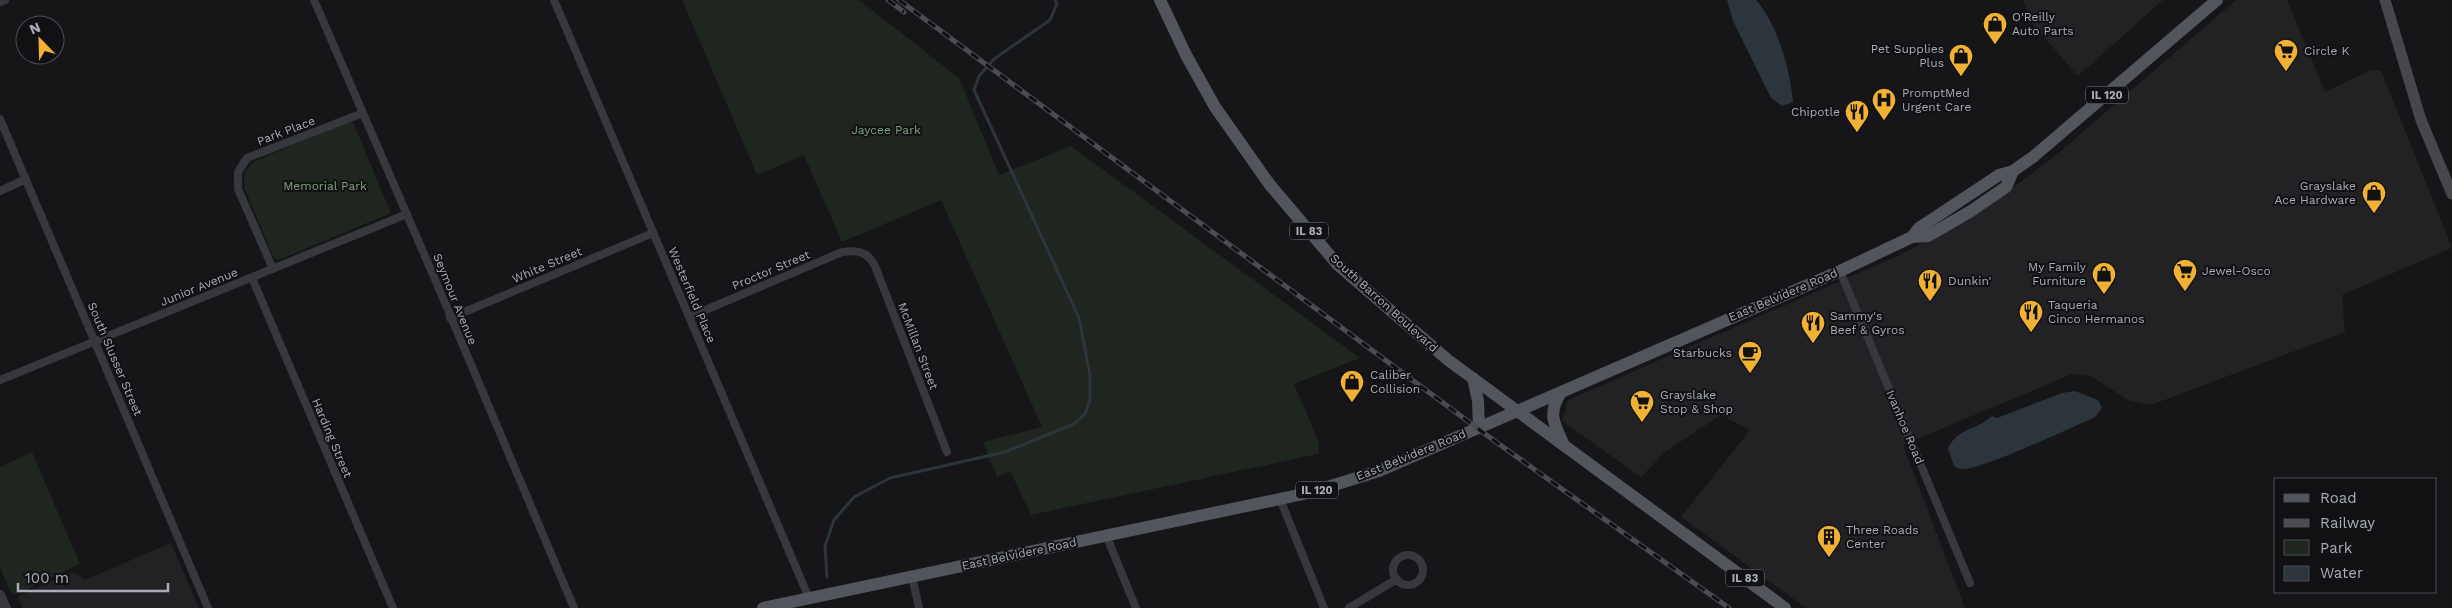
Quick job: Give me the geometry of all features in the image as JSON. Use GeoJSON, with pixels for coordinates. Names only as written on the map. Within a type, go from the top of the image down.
{"type":"FeatureCollection","features":[{"type":"Feature","properties":{"kind":"main road","name":"South Barron Boulevard"},"geometry":{"type":"LineString","coordinates":[[1160,0],[1186,55],[1215,107],[1270,185],[1338,265],[1448,360],[1517,411]]}},
{"type":"Feature","properties":{"kind":"main road","name":"East Belvidere Road"},"geometry":{"type":"LineString","coordinates":[[763,608],[1308,493],[1380,471],[1840,271],[1912,237],[1919,228],[2000,175],[2013,171],[2059,136],[2217,0]]}},
{"type":"Feature","properties":{"kind":"main road"},"geometry":{"type":"LineString","coordinates":[[2385,0],[2421,120],[2452,194]]}},
{"type":"Feature","properties":{"kind":"main road"},"geometry":{"type":"LineString","coordinates":[[1473,378],[1478,401],[1478,428]]}},
{"type":"Feature","properties":{"kind":"main road"},"geometry":{"type":"LineString","coordinates":[[1561,392],[1552,412],[1553,420],[1564,445]]}},
{"type":"Feature","properties":{"kind":"main road","name":"IL 83"},"geometry":{"type":"LineString","coordinates":[[1517,411],[1785,608]]}},
{"type":"Feature","properties":{"kind":"street"},"geometry":{"type":"LineString","coordinates":[[0,2],[6,0]]}},
{"type":"Feature","properties":{"kind":"street","name":"Seymour Avenue"},"geometry":{"type":"LineString","coordinates":[[314,0],[574,608]]}},
{"type":"Feature","properties":{"kind":"street","name":"Westerfield Place"},"geometry":{"type":"LineString","coordinates":[[554,0],[809,598]]}},
{"type":"Feature","properties":{"kind":"street","name":"Park Place"},"geometry":{"type":"LineString","coordinates":[[272,269],[238,189],[238,172],[247,158],[363,113]]}},
{"type":"Feature","properties":{"kind":"street","name":"South Slusser Street"},"geometry":{"type":"LineString","coordinates":[[0,119],[208,608]]}},
{"type":"Feature","properties":{"kind":"street"},"geometry":{"type":"LineString","coordinates":[[0,190],[26,179]]}},
{"type":"Feature","properties":{"kind":"street","name":"Junior Avenue"},"geometry":{"type":"LineString","coordinates":[[0,380],[407,214]]}},
{"type":"Feature","properties":{"kind":"street","name":"White Street"},"geometry":{"type":"LineString","coordinates":[[450,318],[653,232]]}},
{"type":"Feature","properties":{"kind":"street","name":"Proctor Street"},"geometry":{"type":"LineString","coordinates":[[689,317],[842,252],[863,252]]}},
{"type":"Feature","properties":{"kind":"street","name":"McMillan Street"},"geometry":{"type":"LineString","coordinates":[[863,252],[870,257],[875,266],[947,452]]}},
{"type":"Feature","properties":{"kind":"street","name":"Ivanhoe Road"},"geometry":{"type":"LineString","coordinates":[[1840,271],[1970,583]]}},
{"type":"Feature","properties":{"kind":"street","name":"Harding Street"},"geometry":{"type":"LineString","coordinates":[[252,278],[393,608]]}},
{"type":"Feature","properties":{"kind":"street"},"geometry":{"type":"LineString","coordinates":[[1280,499],[1324,608]]}},
{"type":"Feature","properties":{"kind":"street"},"geometry":{"type":"LineString","coordinates":[[1106,535],[1136,608]]}},
{"type":"Feature","properties":{"kind":"street"},"geometry":{"type":"LineString","coordinates":[[912,577],[919,608]]}},
{"type":"Feature","properties":{"kind":"street"},"geometry":{"type":"LineString","coordinates":[[1349,608],[1364,601],[1397,579]]}},
{"type":"Feature","properties":{"kind":"street"},"geometry":{"type":"LineString","coordinates":[[0,595],[6,608]]}},
{"type":"Feature","properties":{"kind":"shaded area"},"geometry":{"type":"Polygon","coordinates":[[[2023,0],[2163,0],[2078,76],[2034,26],[2023,0]]]}},
{"type":"Feature","properties":{"kind":"shaded area"},"geometry":{"type":"Polygon","coordinates":[[[2236,0],[2287,0],[2325,92],[2371,70],[2381,71],[2452,248],[2342,295],[2345,332],[2151,405],[2128,400],[2091,376],[2072,374],[1903,445],[1965,608],[1806,608],[1681,517],[1750,430],[1721,415],[1665,452],[1641,477],[1562,421],[1568,400],[1902,254],[1982,210],[2050,160],[2236,0]]]}},
{"type":"Feature","properties":{"kind":"shaded area"},"geometry":{"type":"Polygon","coordinates":[[[171,543],[199,608],[22,608],[18,597],[65,574],[75,573],[85,580],[171,543]]]}},
{"type":"Feature","properties":{"kind":"green space","name":"Jaycee Park"},"geometry":{"type":"Polygon","coordinates":[[[682,0],[859,0],[959,78],[999,175],[1071,146],[1360,358],[1294,384],[1319,442],[1318,454],[1031,515],[1010,471],[997,477],[983,442],[1042,427],[941,200],[842,242],[804,155],[757,175],[682,0]]]}},
{"type":"Feature","properties":{"kind":"green space","name":"Memorial Park"},"geometry":{"type":"Polygon","coordinates":[[[352,120],[391,213],[281,259],[276,259],[272,254],[244,187],[245,171],[255,161],[352,120]]]}},
{"type":"Feature","properties":{"kind":"green space"},"geometry":{"type":"Polygon","coordinates":[[[32,452],[80,564],[15,595],[10,591],[0,567],[0,467],[32,452]]]}},
{"type":"Feature","properties":{"kind":"water"},"geometry":{"type":"Polygon","coordinates":[[[1727,0],[1756,0],[1764,10],[1782,48],[1793,102],[1782,106],[1771,98],[1733,21],[1727,0]]]}},
{"type":"Feature","properties":{"kind":"water"},"geometry":{"type":"Polygon","coordinates":[[[2075,391],[2098,400],[2102,408],[2095,417],[2026,448],[1986,463],[1961,469],[1954,466],[1948,448],[1957,436],[1992,416],[1997,418],[2062,393],[2075,391]]]}},
{"type":"Feature","properties":{"kind":"waterway"},"geometry":{"type":"LineString","coordinates":[[827,577],[825,546],[834,520],[854,497],[890,478],[1005,452],[1074,424],[1085,414],[1090,400],[1090,375],[1079,318],[974,90],[979,76],[994,59],[1050,20],[1057,4],[1055,0]]}},
{"type":"Feature","properties":{"kind":"railway"},"geometry":{"type":"LineString","coordinates":[[888,0],[904,12]]}},
{"type":"Feature","properties":{"kind":"railway"},"geometry":{"type":"LineString","coordinates":[[899,0],[1496,442],[1729,608]]}},
{"type":"Feature","properties":{"kind":"place","name":"O'Reilly Auto Parts"},"geometry":{"type":"Point","coordinates":[1995,45]}},
{"type":"Feature","properties":{"kind":"place","name":"Circle K"},"geometry":{"type":"Point","coordinates":[2286,72]}},
{"type":"Feature","properties":{"kind":"place","name":"Pet Supplies Plus"},"geometry":{"type":"Point","coordinates":[1961,77]}},
{"type":"Feature","properties":{"kind":"place","name":"PromptMed Urgent Care"},"geometry":{"type":"Point","coordinates":[1884,121]}},
{"type":"Feature","properties":{"kind":"place","name":"Chipotle"},"geometry":{"type":"Point","coordinates":[1857,133]}},
{"type":"Feature","properties":{"kind":"place","name":"Grayslake Ace Hardware"},"geometry":{"type":"Point","coordinates":[2374,214]}},
{"type":"Feature","properties":{"kind":"place","name":"Jewel-Osco"},"geometry":{"type":"Point","coordinates":[2185,292]}},
{"type":"Feature","properties":{"kind":"place","name":"My Family Furniture"},"geometry":{"type":"Point","coordinates":[2104,295]}},
{"type":"Feature","properties":{"kind":"place","name":"Dunkin'"},"geometry":{"type":"Point","coordinates":[1930,302]}},
{"type":"Feature","properties":{"kind":"place","name":"Taqueria Cinco Hermanos"},"geometry":{"type":"Point","coordinates":[2031,333]}},
{"type":"Feature","properties":{"kind":"place","name":"Sammy's Beef & Gyros"},"geometry":{"type":"Point","coordinates":[1813,344]}},
{"type":"Feature","properties":{"kind":"place","name":"Starbucks"},"geometry":{"type":"Point","coordinates":[1750,374]}},
{"type":"Feature","properties":{"kind":"place","name":"Caliber Collision"},"geometry":{"type":"Point","coordinates":[1352,403]}},
{"type":"Feature","properties":{"kind":"place","name":"Grayslake Stop & Shop"},"geometry":{"type":"Point","coordinates":[1642,423]}},
{"type":"Feature","properties":{"kind":"place","name":"Three Roads Center"},"geometry":{"type":"Point","coordinates":[1829,558]}}]}
